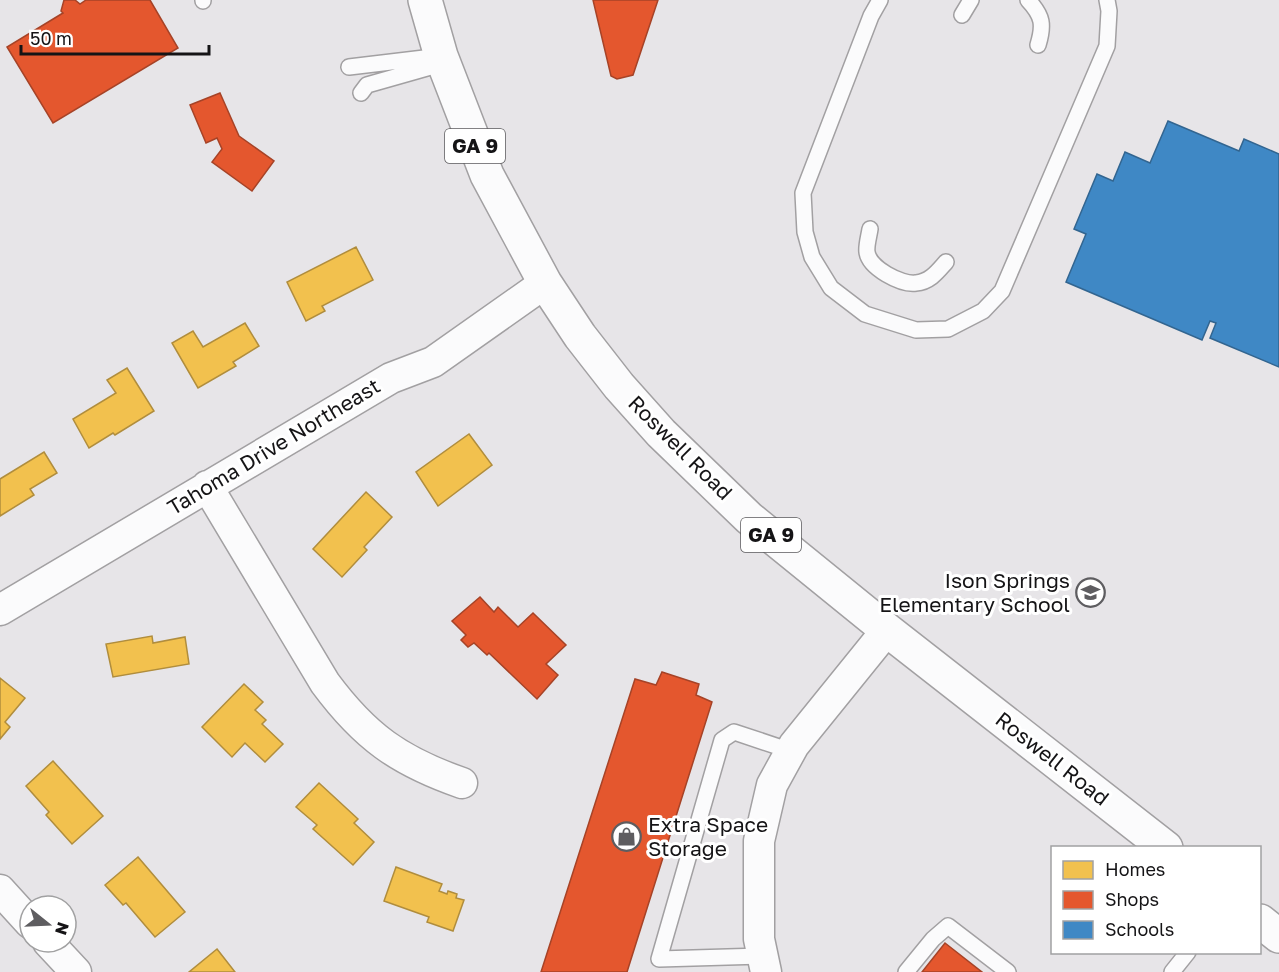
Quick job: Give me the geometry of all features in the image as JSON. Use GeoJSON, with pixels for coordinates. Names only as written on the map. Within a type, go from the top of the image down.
{"type":"FeatureCollection","features":[{"type":"Feature","properties":{"kind":"main road","name":"Roswell Road"},"geometry":{"type":"LineString","coordinates":[[425,0],[442,59],[487,175],[545,283],[580,336],[612,377],[661,433],[749,518],[887,630],[1163,846]]}},
{"type":"Feature","properties":{"kind":"main road"},"geometry":{"type":"LineString","coordinates":[[1261,922],[1279,936]]}},
{"type":"Feature","properties":{"kind":"street","name":"Tahoma Drive Northeast"},"geometry":{"type":"LineString","coordinates":[[0,610],[391,378],[433,362],[545,283]]}},
{"type":"Feature","properties":{"kind":"street"},"geometry":{"type":"LineString","coordinates":[[207,486],[325,683],[344,709],[370,735],[399,756],[428,771],[462,783]]}},
{"type":"Feature","properties":{"kind":"street"},"geometry":{"type":"LineString","coordinates":[[764,964],[759,939],[759,841],[772,785],[791,751],[887,630]]}},
{"type":"Feature","properties":{"kind":"street"},"geometry":{"type":"LineString","coordinates":[[0,890],[18,909]]}},
{"type":"Feature","properties":{"kind":"street"},"geometry":{"type":"LineString","coordinates":[[59,954],[76,972]]}},
{"type":"Feature","properties":{"kind":"lane"},"geometry":{"type":"LineString","coordinates":[[880,0],[871,16],[803,193],[805,232],[812,257],[831,288],[865,314],[916,330],[948,329],[983,311],[1002,291],[1107,46],[1109,11],[1107,0]]}},
{"type":"Feature","properties":{"kind":"lane"},"geometry":{"type":"LineString","coordinates":[[962,15],[971,0]]}},
{"type":"Feature","properties":{"kind":"lane"},"geometry":{"type":"LineString","coordinates":[[1028,0],[1039,14],[1043,28],[1038,45]]}},
{"type":"Feature","properties":{"kind":"lane"},"geometry":{"type":"LineString","coordinates":[[349,67],[442,59]]}},
{"type":"Feature","properties":{"kind":"lane"},"geometry":{"type":"LineString","coordinates":[[361,93],[367,85],[442,59]]}},
{"type":"Feature","properties":{"kind":"lane"},"geometry":{"type":"LineString","coordinates":[[870,229],[867,253],[874,266],[889,276],[916,284],[933,277],[946,262]]}},
{"type":"Feature","properties":{"kind":"lane"},"geometry":{"type":"LineString","coordinates":[[764,964],[659,959],[722,740],[734,732],[791,751]]}},
{"type":"Feature","properties":{"kind":"lane"},"geometry":{"type":"LineString","coordinates":[[906,972],[933,939],[948,927],[1008,972]]}},
{"type":"Feature","properties":{"kind":"lane"},"geometry":{"type":"LineString","coordinates":[[1172,972],[1186,954]]}},
{"type":"Feature","properties":{"kind":"building: Homes"},"geometry":{"type":"Polygon","coordinates":[[[356,247],[373,280],[322,306],[325,311],[306,321],[287,282],[356,247]]]}},
{"type":"Feature","properties":{"kind":"building: Homes"},"geometry":{"type":"Polygon","coordinates":[[[245,323],[259,346],[233,362],[236,366],[198,388],[172,343],[193,331],[203,347],[245,323]]]}},
{"type":"Feature","properties":{"kind":"building: Homes"},"geometry":{"type":"Polygon","coordinates":[[[127,368],[154,411],[89,448],[73,419],[116,393],[107,380],[127,368]]]}},
{"type":"Feature","properties":{"kind":"building: Homes"},"geometry":{"type":"Polygon","coordinates":[[[469,434],[492,465],[438,506],[416,472],[469,434]]]}},
{"type":"Feature","properties":{"kind":"building: Homes"},"geometry":{"type":"Polygon","coordinates":[[[44,452],[57,473],[30,489],[34,495],[0,516],[0,479],[44,452]]]}},
{"type":"Feature","properties":{"kind":"building: Homes"},"geometry":{"type":"Polygon","coordinates":[[[366,492],[392,517],[364,547],[367,550],[342,577],[313,549],[366,492]]]}},
{"type":"Feature","properties":{"kind":"building: Homes"},"geometry":{"type":"Polygon","coordinates":[[[152,636],[153,643],[185,637],[189,664],[113,677],[106,644],[152,636]]]}},
{"type":"Feature","properties":{"kind":"building: Homes"},"geometry":{"type":"Polygon","coordinates":[[[0,678],[25,698],[5,722],[10,727],[0,739],[0,678]]]}},
{"type":"Feature","properties":{"kind":"building: Homes"},"geometry":{"type":"Polygon","coordinates":[[[244,684],[263,702],[255,710],[266,720],[262,724],[283,744],[265,762],[245,743],[232,757],[202,727],[244,684]]]}},
{"type":"Feature","properties":{"kind":"building: Homes"},"geometry":{"type":"Polygon","coordinates":[[[53,761],[103,816],[72,844],[46,815],[49,812],[26,786],[53,761]]]}},
{"type":"Feature","properties":{"kind":"building: Homes"},"geometry":{"type":"Polygon","coordinates":[[[319,783],[358,819],[354,823],[374,842],[353,865],[313,829],[317,825],[296,807],[319,783]]]}},
{"type":"Feature","properties":{"kind":"building: Homes"},"geometry":{"type":"Polygon","coordinates":[[[138,857],[185,912],[155,937],[126,903],[123,905],[105,885],[138,857]]]}},
{"type":"Feature","properties":{"kind":"building: Homes"},"geometry":{"type":"Polygon","coordinates":[[[396,867],[442,884],[439,891],[457,894],[456,898],[464,900],[453,931],[427,922],[429,917],[384,901],[396,867]]]}},
{"type":"Feature","properties":{"kind":"building: Homes"},"geometry":{"type":"Polygon","coordinates":[[[217,949],[235,972],[189,972],[217,949]]]}},
{"type":"Feature","properties":{"kind":"building: Shops"},"geometry":{"type":"Polygon","coordinates":[[[64,0],[75,0],[80,4],[86,0],[150,0],[178,48],[53,123],[7,47],[63,13],[61,11],[64,0]]]}},
{"type":"Feature","properties":{"kind":"building: Shops"},"geometry":{"type":"Polygon","coordinates":[[[593,0],[658,0],[633,75],[617,79],[611,76],[593,0]]]}},
{"type":"Feature","properties":{"kind":"building: Shops"},"geometry":{"type":"Polygon","coordinates":[[[220,93],[239,136],[274,161],[252,191],[212,162],[222,149],[217,138],[206,143],[190,105],[220,93]]]}},
{"type":"Feature","properties":{"kind":"building: Shops"},"geometry":{"type":"Polygon","coordinates":[[[480,597],[494,612],[498,607],[518,627],[533,613],[566,645],[546,664],[558,675],[537,699],[489,653],[487,655],[474,643],[468,647],[461,640],[466,635],[452,621],[480,597]]]}},
{"type":"Feature","properties":{"kind":"building: Shops","name":"Extra Space Storage"},"geometry":{"type":"Polygon","coordinates":[[[662,672],[699,684],[696,695],[712,702],[627,972],[541,972],[635,679],[656,685],[662,672]]]}},
{"type":"Feature","properties":{"kind":"building: Shops"},"geometry":{"type":"Polygon","coordinates":[[[945,943],[982,972],[922,972],[945,943]]]}},
{"type":"Feature","properties":{"kind":"building: Schools"},"geometry":{"type":"Polygon","coordinates":[[[1168,121],[1239,151],[1244,139],[1279,154],[1279,367],[1210,338],[1216,323],[1210,321],[1202,340],[1066,282],[1086,234],[1074,229],[1097,174],[1113,181],[1125,152],[1150,163],[1168,121]]]}},
{"type":"Feature","properties":{"kind":"place","name":"Ison Springs Elementary School"},"geometry":{"type":"Point","coordinates":[1091,593]}},
{"type":"Feature","properties":{"kind":"place","name":"Extra Space Storage"},"geometry":{"type":"Point","coordinates":[627,837]}}]}
